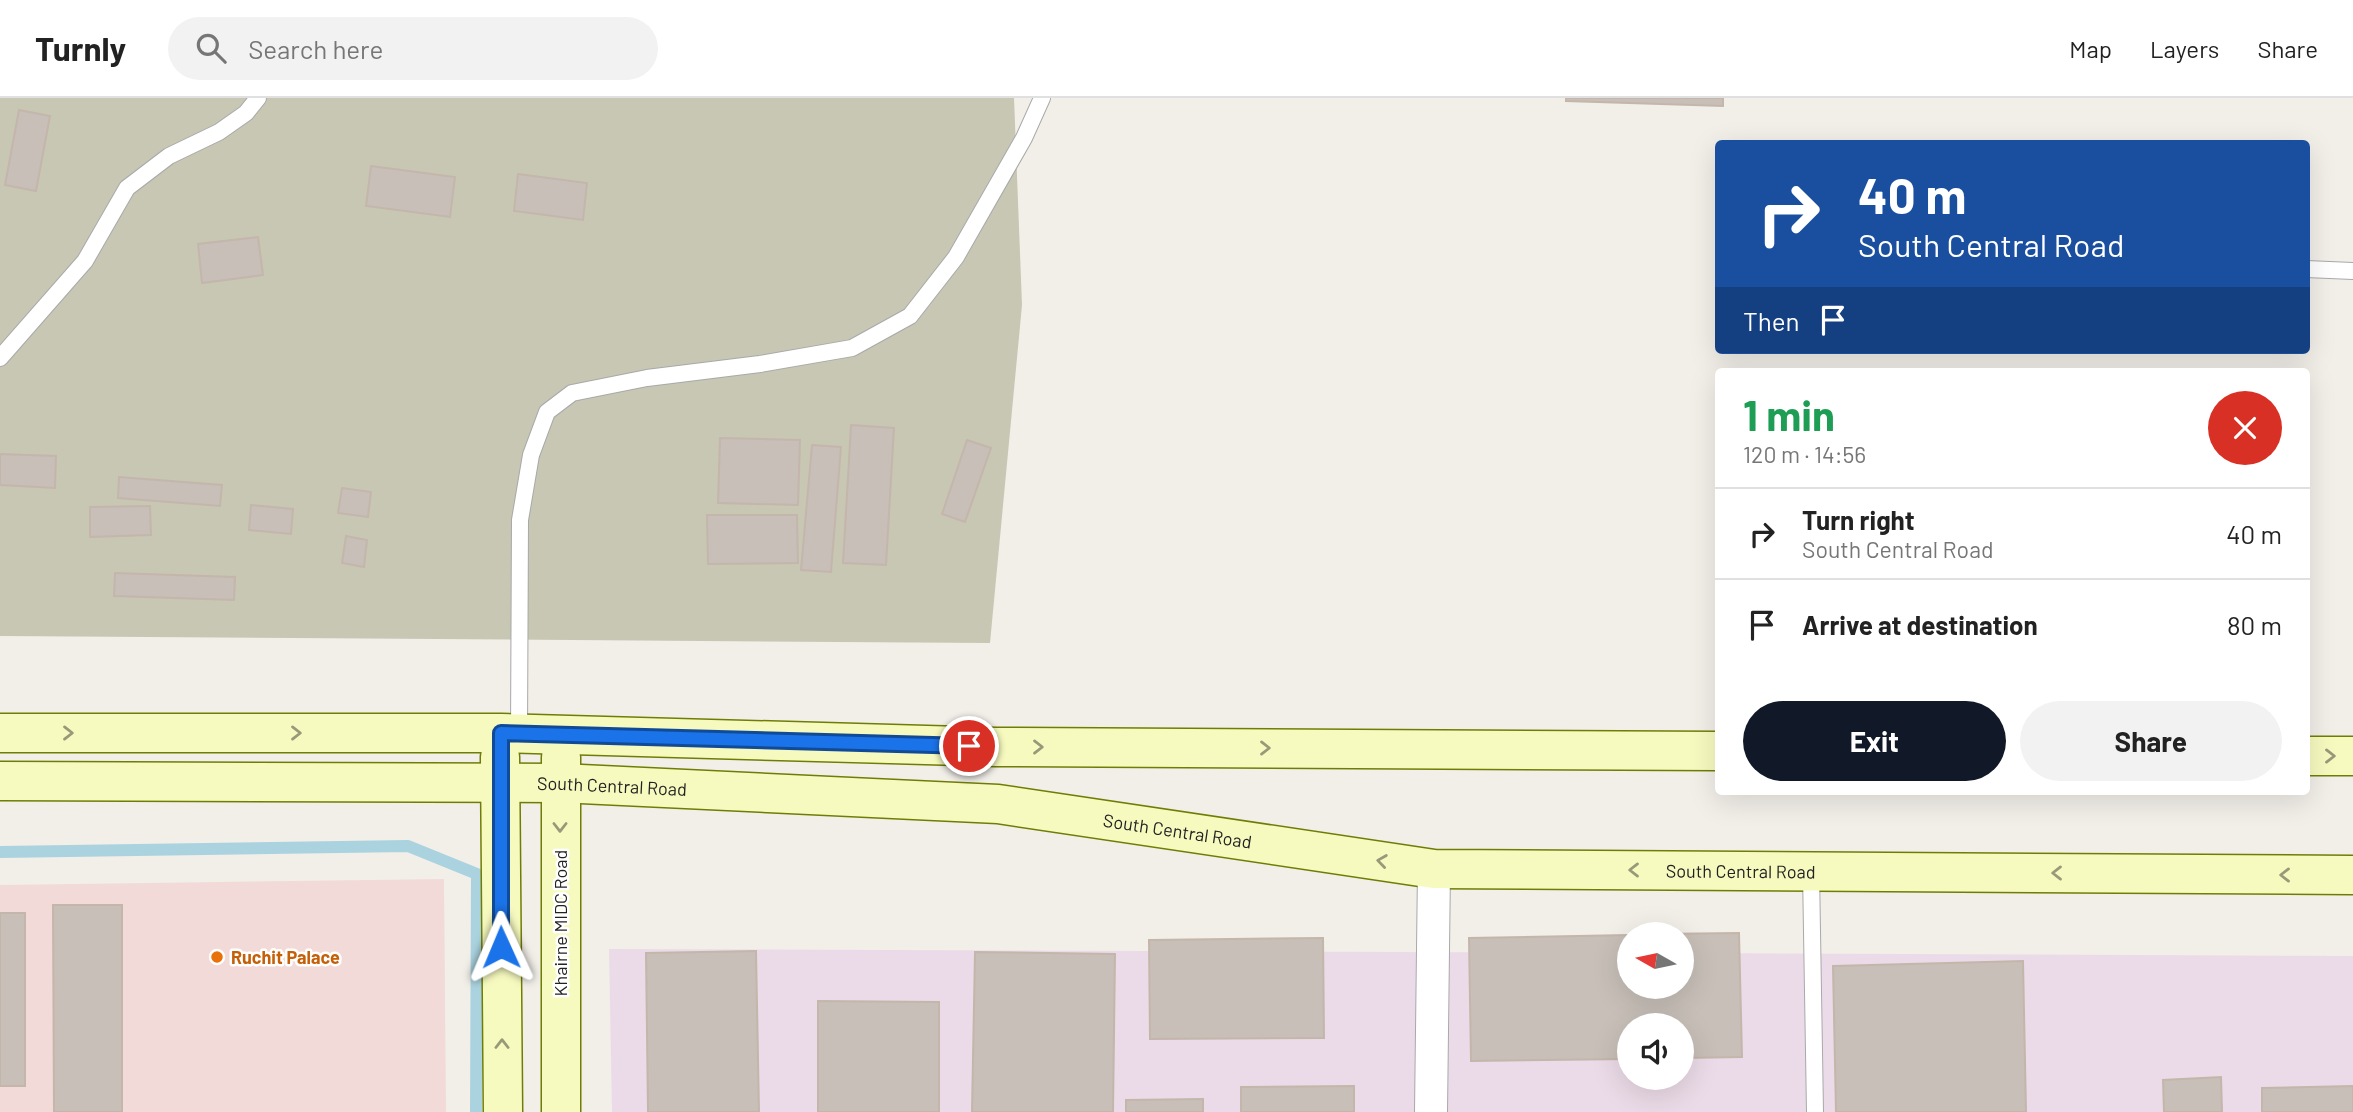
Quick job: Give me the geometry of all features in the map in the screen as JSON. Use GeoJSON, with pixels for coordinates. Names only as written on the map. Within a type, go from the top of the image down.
{"type":"FeatureCollection","features":[{"type":"Feature","properties":{"kind":"main road"},"geometry":{"type":"LineString","coordinates":[[0,733],[510,733],[996,747],[1715,751]]}},
{"type":"Feature","properties":{"kind":"main road"},"geometry":{"type":"LineString","coordinates":[[502,1112],[500,782],[510,733]]}},
{"type":"Feature","properties":{"kind":"main road","name":"Khairne MIDC Road"},"geometry":{"type":"LineString","coordinates":[[561,734],[561,1112]]}},
{"type":"Feature","properties":{"kind":"main road"},"geometry":{"type":"LineString","coordinates":[[2310,755],[2353,756]]}},
{"type":"Feature","properties":{"kind":"main road","name":"South Central Road"},"geometry":{"type":"LineString","coordinates":[[0,781],[560,783],[998,804],[1434,869],[2353,875]]}},
{"type":"Feature","properties":{"kind":"street"},"geometry":{"type":"LineString","coordinates":[[1432,1112],[1434,869]]}},
{"type":"Feature","properties":{"kind":"lane"},"geometry":{"type":"LineString","coordinates":[[0,358],[85,261],[127,188],[169,156],[219,132],[246,113],[258,98]]}},
{"type":"Feature","properties":{"kind":"lane"},"geometry":{"type":"LineString","coordinates":[[510,733],[520,520],[531,455],[547,412],[572,393],[647,378],[760,364],[852,348],[910,316],[956,257],[1024,138],[1042,98]]}},
{"type":"Feature","properties":{"kind":"lane"},"geometry":{"type":"LineString","coordinates":[[2310,270],[2353,271]]}},
{"type":"Feature","properties":{"kind":"lane"},"geometry":{"type":"LineString","coordinates":[[1811,871],[1815,1112]]}},
{"type":"Feature","properties":{"kind":"shaded area"},"geometry":{"type":"Polygon","coordinates":[[[0,98],[1014,98],[1022,305],[990,643],[0,636],[0,98]]]}},
{"type":"Feature","properties":{"kind":"shaded area"},"geometry":{"type":"Polygon","coordinates":[[[444,879],[446,1112],[0,1112],[0,885],[444,879]]]}},
{"type":"Feature","properties":{"kind":"shaded area"},"geometry":{"type":"Polygon","coordinates":[[[609,949],[1617,953],[1617,999],[1694,999],[1694,953],[2353,956],[2353,1112],[612,1112],[609,949]]]}},
{"type":"Feature","properties":{"kind":"building"},"geometry":{"type":"Polygon","coordinates":[[[1566,98],[1723,98],[1723,106],[1566,101],[1566,98]]]}},
{"type":"Feature","properties":{"kind":"building"},"geometry":{"type":"Polygon","coordinates":[[[19,110],[50,116],[36,191],[5,185],[19,110]]]}},
{"type":"Feature","properties":{"kind":"building"},"geometry":{"type":"Polygon","coordinates":[[[371,166],[455,177],[450,217],[366,206],[371,166]]]}},
{"type":"Feature","properties":{"kind":"building"},"geometry":{"type":"Polygon","coordinates":[[[518,174],[587,183],[583,220],[514,211],[518,174]]]}},
{"type":"Feature","properties":{"kind":"building"},"geometry":{"type":"Polygon","coordinates":[[[258,237],[263,275],[202,283],[198,244],[258,237]]]}},
{"type":"Feature","properties":{"kind":"building"},"geometry":{"type":"Polygon","coordinates":[[[851,425],[894,428],[886,565],[843,563],[851,425]]]}},
{"type":"Feature","properties":{"kind":"building"},"geometry":{"type":"Polygon","coordinates":[[[720,438],[800,440],[798,505],[718,503],[720,438]]]}},
{"type":"Feature","properties":{"kind":"building"},"geometry":{"type":"Polygon","coordinates":[[[967,440],[991,448],[965,522],[942,514],[967,440]]]}},
{"type":"Feature","properties":{"kind":"building"},"geometry":{"type":"Polygon","coordinates":[[[812,445],[841,447],[831,572],[801,570],[812,445]]]}},
{"type":"Feature","properties":{"kind":"building"},"geometry":{"type":"Polygon","coordinates":[[[0,454],[56,456],[55,488],[0,485],[0,454]]]}},
{"type":"Feature","properties":{"kind":"building"},"geometry":{"type":"Polygon","coordinates":[[[119,477],[222,485],[220,506],[118,498],[119,477]]]}},
{"type":"Feature","properties":{"kind":"building"},"geometry":{"type":"Polygon","coordinates":[[[342,488],[371,492],[368,517],[338,513],[342,488]]]}},
{"type":"Feature","properties":{"kind":"building"},"geometry":{"type":"Polygon","coordinates":[[[251,505],[293,509],[291,534],[249,530],[251,505]]]}},
{"type":"Feature","properties":{"kind":"building"},"geometry":{"type":"Polygon","coordinates":[[[150,506],[151,535],[90,537],[90,507],[150,506]]]}},
{"type":"Feature","properties":{"kind":"building"},"geometry":{"type":"Polygon","coordinates":[[[707,515],[797,515],[798,563],[708,564],[707,515]]]}},
{"type":"Feature","properties":{"kind":"building"},"geometry":{"type":"Polygon","coordinates":[[[346,536],[367,540],[364,567],[342,563],[346,536]]]}},
{"type":"Feature","properties":{"kind":"building"},"geometry":{"type":"Polygon","coordinates":[[[115,573],[235,577],[234,600],[114,596],[115,573]]]}},
{"type":"Feature","properties":{"kind":"building"},"geometry":{"type":"Polygon","coordinates":[[[53,905],[122,905],[122,1112],[54,1112],[53,905]]]}},
{"type":"Feature","properties":{"kind":"building"},"geometry":{"type":"Polygon","coordinates":[[[0,913],[25,913],[25,1086],[0,1086],[0,913]]]}},
{"type":"Feature","properties":{"kind":"building"},"geometry":{"type":"Polygon","coordinates":[[[1739,933],[1742,1057],[1694,1058],[1694,1013],[1617,1013],[1617,1059],[1471,1061],[1469,938],[1617,935],[1617,999],[1694,999],[1694,934],[1739,933]]]}},
{"type":"Feature","properties":{"kind":"building"},"geometry":{"type":"Polygon","coordinates":[[[1323,938],[1324,1038],[1150,1039],[1149,940],[1323,938]]]}},
{"type":"Feature","properties":{"kind":"building"},"geometry":{"type":"Polygon","coordinates":[[[756,951],[759,1112],[648,1112],[646,953],[756,951]]]}},
{"type":"Feature","properties":{"kind":"building"},"geometry":{"type":"Polygon","coordinates":[[[975,952],[1115,954],[1113,1112],[972,1112],[975,952]]]}},
{"type":"Feature","properties":{"kind":"building"},"geometry":{"type":"Polygon","coordinates":[[[2023,961],[2026,1112],[1836,1112],[1833,966],[2023,961]]]}},
{"type":"Feature","properties":{"kind":"building"},"geometry":{"type":"Polygon","coordinates":[[[818,1001],[939,1002],[939,1112],[818,1112],[818,1001]]]}},
{"type":"Feature","properties":{"kind":"building"},"geometry":{"type":"Polygon","coordinates":[[[2221,1077],[2222,1112],[2164,1112],[2163,1080],[2221,1077]]]}},
{"type":"Feature","properties":{"kind":"building"},"geometry":{"type":"Polygon","coordinates":[[[1354,1086],[1354,1112],[1241,1112],[1241,1087],[1354,1086]]]}},
{"type":"Feature","properties":{"kind":"building"},"geometry":{"type":"Polygon","coordinates":[[[2353,1086],[2353,1112],[2262,1112],[2262,1088],[2353,1086]]]}},
{"type":"Feature","properties":{"kind":"building"},"geometry":{"type":"Polygon","coordinates":[[[1203,1099],[1203,1112],[1126,1112],[1126,1100],[1203,1099]]]}},
{"type":"Feature","properties":{"kind":"waterway"},"geometry":{"type":"LineString","coordinates":[[0,852],[408,846],[477,874],[476,1112]]}},
{"type":"Feature","properties":{"kind":"place","name":"Ruchit Palace"},"geometry":{"type":"Point","coordinates":[217,957]}},
{"type":"Feature","properties":{"kind":"route"},"geometry":{"type":"LineString","coordinates":[[501,947],[501,733],[969,746]]}}]}
